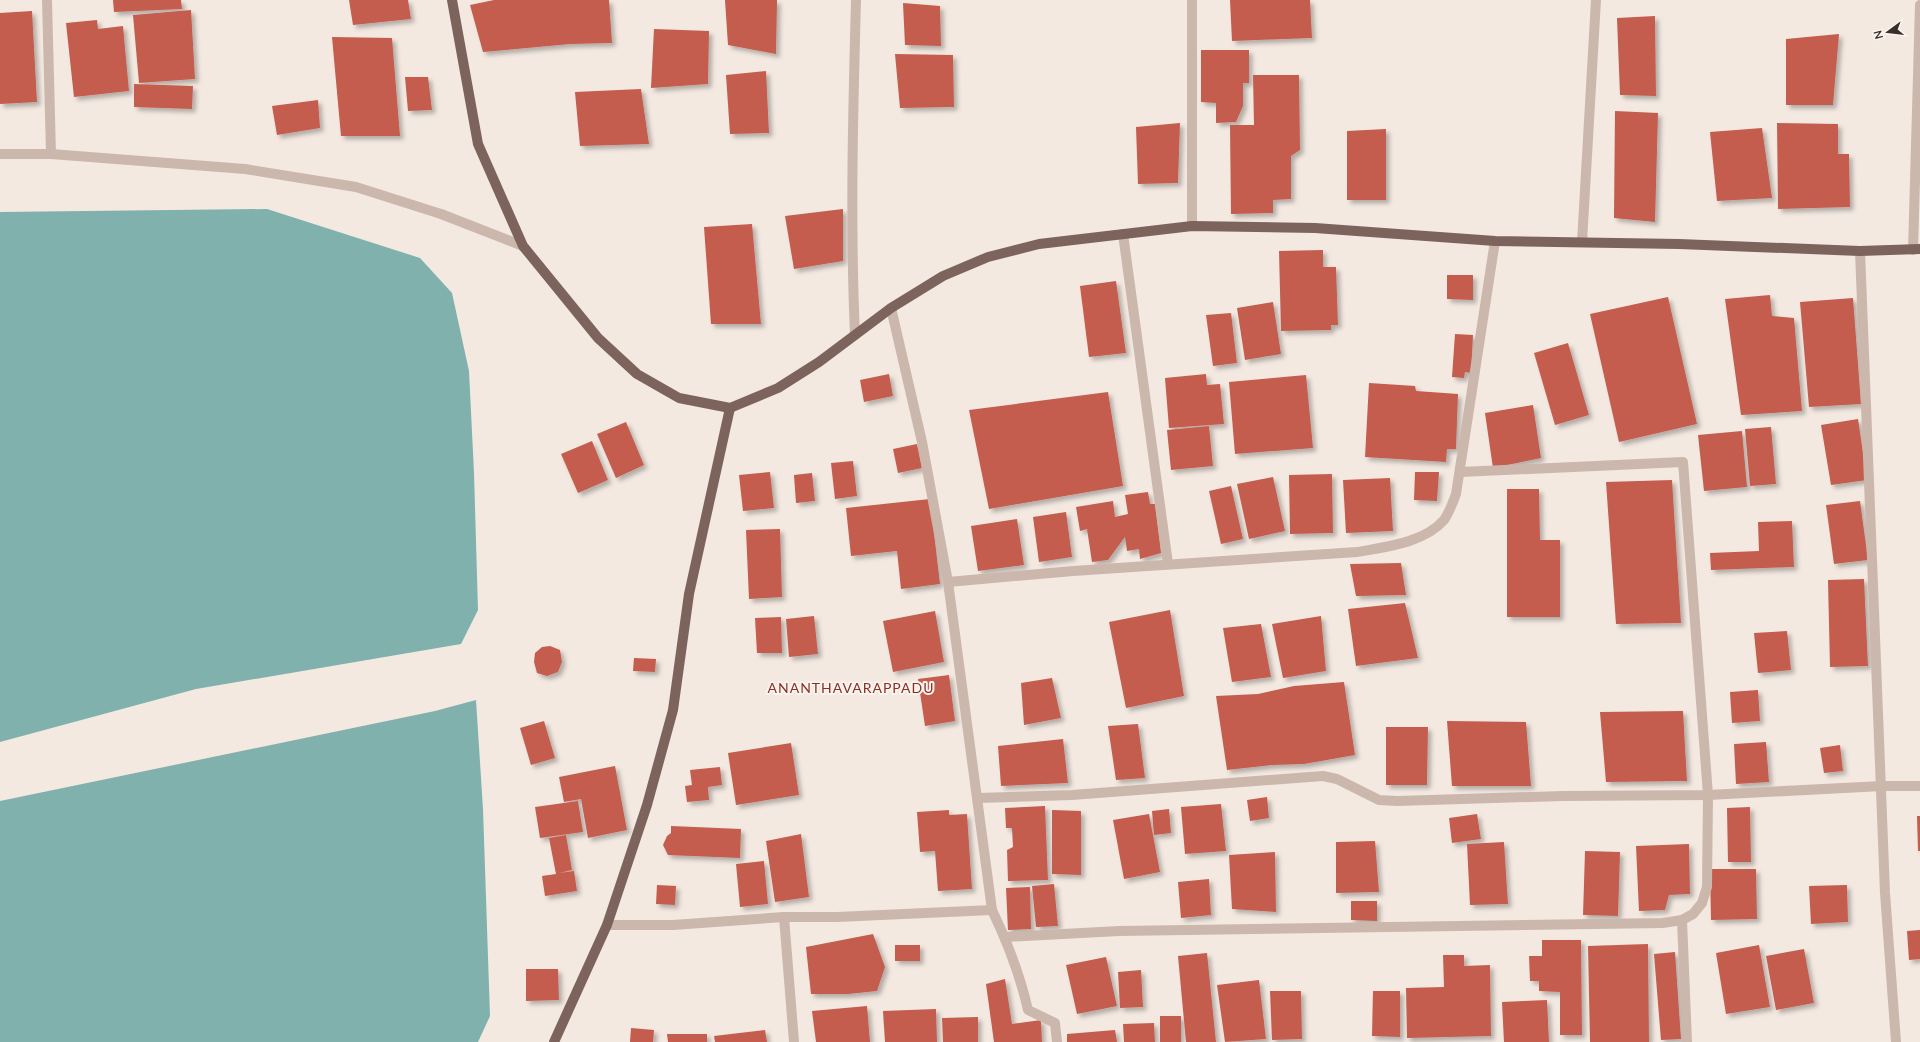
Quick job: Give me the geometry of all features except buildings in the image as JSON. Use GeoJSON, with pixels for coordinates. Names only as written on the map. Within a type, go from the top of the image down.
{"type":"FeatureCollection","features":[{"type":"Feature","properties":{"kind":"main road"},"geometry":{"type":"LineString","coordinates":[[452,0],[478,144],[523,246],[598,338],[637,374],[679,398],[730,408],[778,388],[819,362],[891,308],[943,276],[988,257],[1039,244],[1192,226],[1315,228],[1495,241],[1679,244],[1860,251],[1917,249]]}},
{"type":"Feature","properties":{"kind":"main road"},"geometry":{"type":"LineString","coordinates":[[554,1042],[607,925],[647,805],[672,710],[689,594],[730,408]]}},
{"type":"Feature","properties":{"kind":"street"},"geometry":{"type":"LineString","coordinates":[[47,0],[51,154]]}},
{"type":"Feature","properties":{"kind":"street"},"geometry":{"type":"LineString","coordinates":[[855,335],[852,260],[853,102],[856,0]]}},
{"type":"Feature","properties":{"kind":"street"},"geometry":{"type":"LineString","coordinates":[[1192,0],[1192,226]]}},
{"type":"Feature","properties":{"kind":"street"},"geometry":{"type":"LineString","coordinates":[[1582,242],[1596,0]]}},
{"type":"Feature","properties":{"kind":"street"},"geometry":{"type":"LineString","coordinates":[[1917,249],[1920,5]]}},
{"type":"Feature","properties":{"kind":"street"},"geometry":{"type":"LineString","coordinates":[[0,154],[51,154],[245,168],[356,187],[441,214],[523,246]]}},
{"type":"Feature","properties":{"kind":"street"},"geometry":{"type":"LineString","coordinates":[[1123,234],[1168,564]]}},
{"type":"Feature","properties":{"kind":"street"},"geometry":{"type":"LineString","coordinates":[[948,582],[1168,564],[1357,552],[1395,545],[1422,536],[1444,520],[1456,494],[1495,241]]}},
{"type":"Feature","properties":{"kind":"street"},"geometry":{"type":"LineString","coordinates":[[1860,251],[1886,893],[1896,1042]]}},
{"type":"Feature","properties":{"kind":"street"},"geometry":{"type":"LineString","coordinates":[[891,308],[922,442],[948,582],[992,910],[1005,937],[1020,976],[1028,1010],[1055,1023],[1057,1042]]}},
{"type":"Feature","properties":{"kind":"street"},"geometry":{"type":"LineString","coordinates":[[1005,937],[1119,931],[1663,923],[1682,920],[1693,914],[1702,903],[1707,887],[1708,795],[1682,462],[1460,472]]}},
{"type":"Feature","properties":{"kind":"street"},"geometry":{"type":"LineString","coordinates":[[978,798],[1072,795],[1323,776],[1337,779],[1379,800],[1397,801],[1563,796],[1708,795],[1882,786],[1920,786]]}},
{"type":"Feature","properties":{"kind":"street"},"geometry":{"type":"LineString","coordinates":[[607,925],[673,925],[784,917],[837,917],[992,910]]}},
{"type":"Feature","properties":{"kind":"street"},"geometry":{"type":"LineString","coordinates":[[784,917],[794,1042]]}},
{"type":"Feature","properties":{"kind":"street"},"geometry":{"type":"LineString","coordinates":[[1682,920],[1687,1042]]}},
{"type":"Feature","properties":{"kind":"water"},"geometry":{"type":"Polygon","coordinates":[[[267,209],[420,258],[452,293],[469,371],[478,610],[461,644],[196,689],[0,742],[0,212],[267,209]]]}},
{"type":"Feature","properties":{"kind":"water"},"geometry":{"type":"Polygon","coordinates":[[[476,700],[483,809],[490,1016],[478,1042],[0,1042],[0,801],[435,711],[476,700]]]}},
{"type":"Feature","properties":{"kind":"district","name":"ANANTHAVARAPPADU"},"geometry":{"type":"Point","coordinates":[851,687]}}]}
